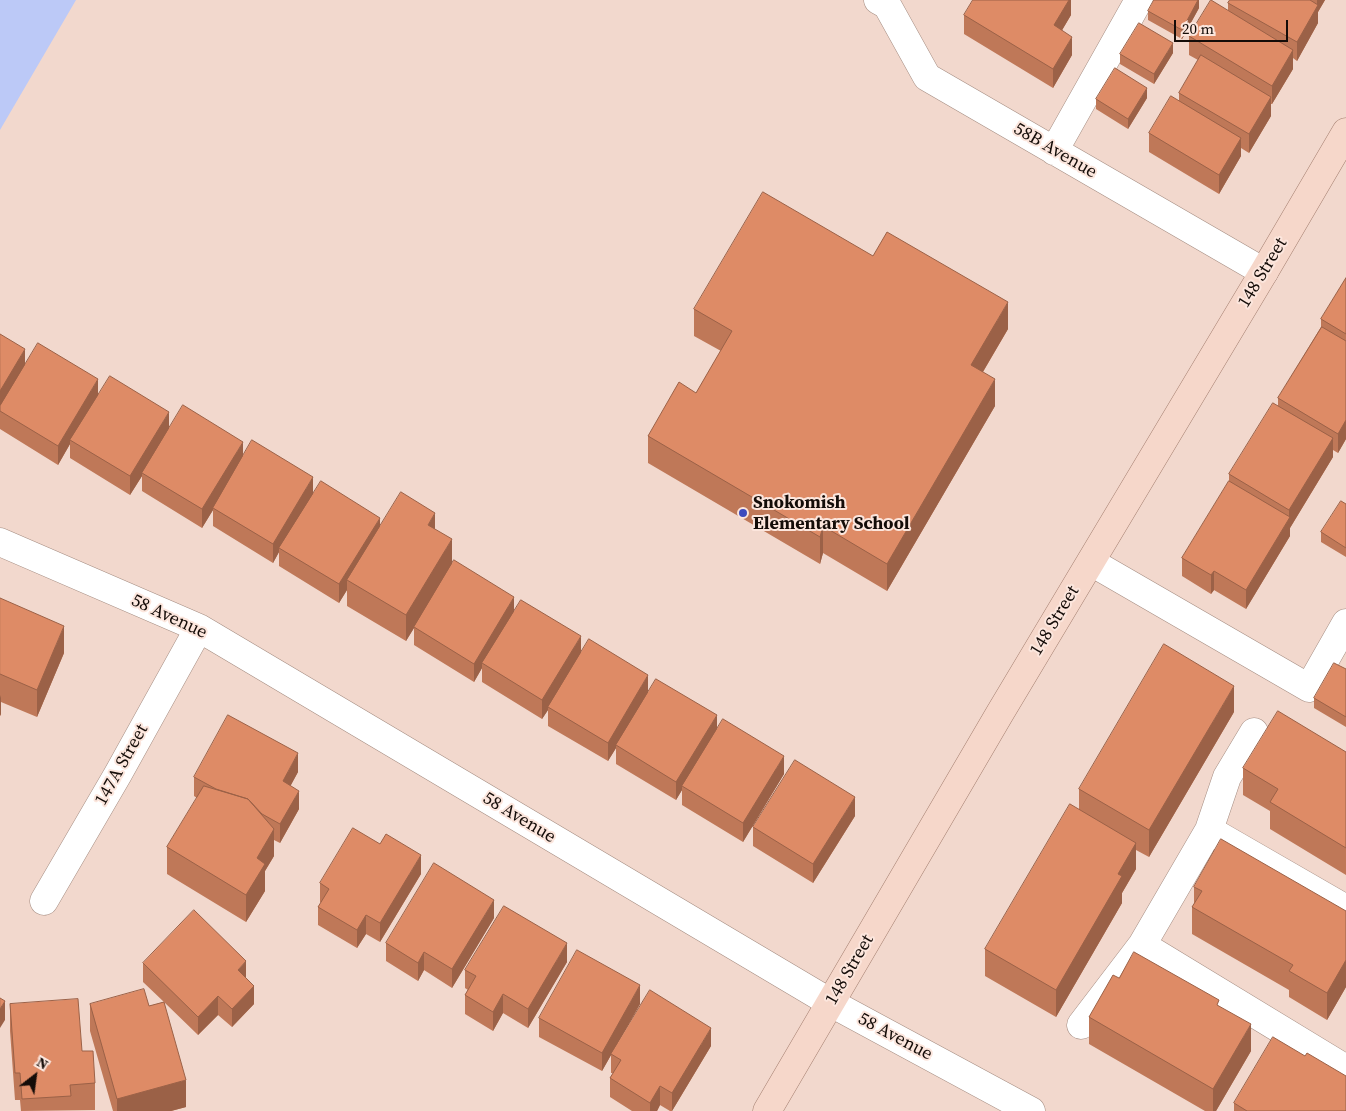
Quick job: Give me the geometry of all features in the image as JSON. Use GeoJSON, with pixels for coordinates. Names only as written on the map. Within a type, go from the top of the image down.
{"type":"FeatureCollection","features":[{"type":"Feature","properties":{"kind":"main road","name":"148 Street"},"geometry":{"type":"LineString","coordinates":[[767,1111],[1000,713],[1346,132]]}},
{"type":"Feature","properties":{"kind":"street","name":"58B Avenue"},"geometry":{"type":"LineString","coordinates":[[878,0],[887,5],[927,77],[1264,272]]}},
{"type":"Feature","properties":{"kind":"street"},"geometry":{"type":"LineString","coordinates":[[1054,151],[1139,0]]}},
{"type":"Feature","properties":{"kind":"street","name":"58 Avenue"},"geometry":{"type":"LineString","coordinates":[[0,542],[199,628],[831,1002],[1031,1111]]}},
{"type":"Feature","properties":{"kind":"street"},"geometry":{"type":"LineString","coordinates":[[1091,562],[1308,688],[1346,622]]}},
{"type":"Feature","properties":{"kind":"street","name":"147A Street"},"geometry":{"type":"LineString","coordinates":[[44,901],[118,774],[199,628]]}},
{"type":"Feature","properties":{"kind":"street"},"geometry":{"type":"LineString","coordinates":[[1081,1025],[1142,945],[1209,830],[1227,777],[1254,732]]}},
{"type":"Feature","properties":{"kind":"street"},"geometry":{"type":"LineString","coordinates":[[1209,830],[1346,909]]}},
{"type":"Feature","properties":{"kind":"street"},"geometry":{"type":"LineString","coordinates":[[1142,945],[1346,1069]]}},
{"type":"Feature","properties":{"kind":"shaded area"},"geometry":{"type":"Polygon","coordinates":[[[0,0],[76,0],[0,130],[0,0]]]}},
{"type":"Feature","properties":{"kind":"building"},"geometry":{"type":"Polygon","coordinates":[[[973,0],[1069,0],[1054,25],[1072,37],[1053,69],[964,15],[973,0]]]}},
{"type":"Feature","properties":{"kind":"building"},"geometry":{"type":"Polygon","coordinates":[[[1154,0],[1198,0],[1182,30],[1148,11],[1154,0]]]}},
{"type":"Feature","properties":{"kind":"building"},"geometry":{"type":"Polygon","coordinates":[[[1211,0],[1293,50],[1272,86],[1189,36],[1211,0]]]}},
{"type":"Feature","properties":{"kind":"building"},"geometry":{"type":"Polygon","coordinates":[[[1230,0],[1310,0],[1318,5],[1297,42],[1228,3],[1230,0]]]}},
{"type":"Feature","properties":{"kind":"building"},"geometry":{"type":"Polygon","coordinates":[[[1139,23],[1173,43],[1154,74],[1120,54],[1139,23]]]}},
{"type":"Feature","properties":{"kind":"building"},"geometry":{"type":"Polygon","coordinates":[[[1201,55],[1271,97],[1249,134],[1179,93],[1201,55]]]}},
{"type":"Feature","properties":{"kind":"building"},"geometry":{"type":"Polygon","coordinates":[[[1115,68],[1147,88],[1128,119],[1096,99],[1115,68]]]}},
{"type":"Feature","properties":{"kind":"building"},"geometry":{"type":"Polygon","coordinates":[[[1171,96],[1241,138],[1219,175],[1149,133],[1171,96]]]}},
{"type":"Feature","properties":{"kind":"building"},"geometry":{"type":"Polygon","coordinates":[[[763,192],[873,256],[887,232],[1008,302],[971,365],[995,379],[887,564],[823,526],[820,537],[648,436],[679,382],[696,393],[732,331],[694,309],[763,192]]]}},
{"type":"Feature","properties":{"kind":"building"},"geometry":{"type":"Polygon","coordinates":[[[1346,278],[1346,334],[1321,319],[1346,278]]]}},
{"type":"Feature","properties":{"kind":"building"},"geometry":{"type":"Polygon","coordinates":[[[1322,327],[1346,341],[1346,420],[1338,434],[1278,398],[1322,327]]]}},
{"type":"Feature","properties":{"kind":"building"},"geometry":{"type":"Polygon","coordinates":[[[0,334],[25,349],[0,391],[0,334]]]}},
{"type":"Feature","properties":{"kind":"building"},"geometry":{"type":"Polygon","coordinates":[[[38,343],[98,379],[58,446],[0,411],[0,406],[38,343]]]}},
{"type":"Feature","properties":{"kind":"building"},"geometry":{"type":"Polygon","coordinates":[[[110,376],[169,412],[130,476],[70,440],[110,376]]]}},
{"type":"Feature","properties":{"kind":"building"},"geometry":{"type":"Polygon","coordinates":[[[1273,403],[1333,438],[1289,510],[1229,474],[1273,403]]]}},
{"type":"Feature","properties":{"kind":"building"},"geometry":{"type":"Polygon","coordinates":[[[183,405],[243,442],[202,509],[142,473],[183,405]]]}},
{"type":"Feature","properties":{"kind":"building"},"geometry":{"type":"Polygon","coordinates":[[[252,440],[313,477],[273,544],[213,508],[252,440]]]}},
{"type":"Feature","properties":{"kind":"building"},"geometry":{"type":"Polygon","coordinates":[[[321,481],[380,518],[339,584],[279,548],[321,481]]]}},
{"type":"Feature","properties":{"kind":"building"},"geometry":{"type":"Polygon","coordinates":[[[1229,481],[1290,517],[1246,590],[1214,571],[1211,575],[1182,558],[1229,481]]]}},
{"type":"Feature","properties":{"kind":"building"},"geometry":{"type":"Polygon","coordinates":[[[401,492],[435,513],[428,525],[452,539],[406,615],[347,580],[401,492]]]}},
{"type":"Feature","properties":{"kind":"building"},"geometry":{"type":"Polygon","coordinates":[[[1341,501],[1346,504],[1346,548],[1321,532],[1341,501]]]}},
{"type":"Feature","properties":{"kind":"building"},"geometry":{"type":"Polygon","coordinates":[[[454,560],[514,597],[474,664],[414,627],[454,560]]]}},
{"type":"Feature","properties":{"kind":"building"},"geometry":{"type":"Polygon","coordinates":[[[0,598],[64,626],[37,690],[0,674],[0,598]]]}},
{"type":"Feature","properties":{"kind":"building"},"geometry":{"type":"Polygon","coordinates":[[[521,600],[581,636],[542,700],[482,663],[521,600]]]}},
{"type":"Feature","properties":{"kind":"building"},"geometry":{"type":"Polygon","coordinates":[[[589,639],[648,675],[608,743],[548,707],[589,639]]]}},
{"type":"Feature","properties":{"kind":"building"},"geometry":{"type":"Polygon","coordinates":[[[1164,644],[1234,686],[1149,830],[1079,789],[1164,644]]]}},
{"type":"Feature","properties":{"kind":"building"},"geometry":{"type":"Polygon","coordinates":[[[1334,663],[1346,669],[1346,717],[1314,698],[1334,663]]]}},
{"type":"Feature","properties":{"kind":"building"},"geometry":{"type":"Polygon","coordinates":[[[656,679],[717,715],[676,782],[616,745],[656,679]]]}},
{"type":"Feature","properties":{"kind":"building"},"geometry":{"type":"Polygon","coordinates":[[[1278,711],[1346,752],[1346,848],[1270,802],[1278,789],[1243,768],[1278,711]]]}},
{"type":"Feature","properties":{"kind":"building"},"geometry":{"type":"Polygon","coordinates":[[[228,715],[298,753],[283,781],[299,791],[280,824],[262,814],[248,799],[216,789],[194,777],[228,715]]]}},
{"type":"Feature","properties":{"kind":"building"},"geometry":{"type":"Polygon","coordinates":[[[723,719],[784,756],[743,823],[682,786],[723,719]]]}},
{"type":"Feature","properties":{"kind":"building"},"geometry":{"type":"Polygon","coordinates":[[[795,760],[855,797],[813,864],[753,827],[795,760]]]}},
{"type":"Feature","properties":{"kind":"building"},"geometry":{"type":"Polygon","coordinates":[[[204,786],[248,799],[274,829],[257,858],[265,864],[246,895],[167,847],[204,786]]]}},
{"type":"Feature","properties":{"kind":"building"},"geometry":{"type":"Polygon","coordinates":[[[1070,804],[1136,843],[1118,874],[1122,876],[1056,990],[985,949],[1070,804]]]}},
{"type":"Feature","properties":{"kind":"building"},"geometry":{"type":"Polygon","coordinates":[[[353,828],[380,844],[386,834],[421,855],[380,923],[366,915],[357,930],[318,907],[329,889],[320,883],[353,828]]]}},
{"type":"Feature","properties":{"kind":"building"},"geometry":{"type":"Polygon","coordinates":[[[1221,839],[1346,911],[1346,960],[1327,993],[1289,971],[1293,965],[1192,907],[1202,891],[1194,887],[1221,839]]]}},
{"type":"Feature","properties":{"kind":"building"},"geometry":{"type":"Polygon","coordinates":[[[434,863],[494,900],[452,969],[424,952],[418,963],[386,943],[434,863]]]}},
{"type":"Feature","properties":{"kind":"building"},"geometry":{"type":"Polygon","coordinates":[[[504,906],[567,943],[528,1009],[503,994],[493,1012],[465,995],[476,976],[465,970],[504,906]]]}},
{"type":"Feature","properties":{"kind":"building"},"geometry":{"type":"Polygon","coordinates":[[[194,910],[246,961],[238,970],[254,986],[232,1009],[218,996],[198,1017],[143,963],[194,910]]]}},
{"type":"Feature","properties":{"kind":"building"},"geometry":{"type":"Polygon","coordinates":[[[577,950],[640,985],[602,1053],[539,1018],[577,950]]]}},
{"type":"Feature","properties":{"kind":"building"},"geometry":{"type":"Polygon","coordinates":[[[1134,952],[1219,1000],[1217,1005],[1251,1024],[1213,1089],[1089,1017],[1113,975],[1119,978],[1134,952]]]}},
{"type":"Feature","properties":{"kind":"building"},"geometry":{"type":"Polygon","coordinates":[[[144,989],[149,1006],[164,1002],[186,1080],[117,1099],[90,1004],[144,989]]]}},
{"type":"Feature","properties":{"kind":"building"},"geometry":{"type":"Polygon","coordinates":[[[650,990],[711,1028],[672,1093],[660,1086],[650,1103],[610,1078],[621,1060],[611,1054],[650,990]]]}},
{"type":"Feature","properties":{"kind":"building"},"geometry":{"type":"Polygon","coordinates":[[[0,998],[5,1001],[0,1009],[0,998]]]}},
{"type":"Feature","properties":{"kind":"building"},"geometry":{"type":"Polygon","coordinates":[[[78,999],[82,1051],[93,1051],[95,1083],[70,1085],[71,1096],[22,1099],[20,1073],[15,1073],[10,1004],[78,999]]]}},
{"type":"Feature","properties":{"kind":"building"},"geometry":{"type":"Polygon","coordinates":[[[1273,1037],[1305,1056],[1307,1053],[1346,1076],[1346,1111],[1247,1111],[1234,1103],[1273,1037]]]}},
{"type":"Feature","properties":{"kind":"place","name":"Snokomish Elementary School"},"geometry":{"type":"Point","coordinates":[743,513]}}]}
